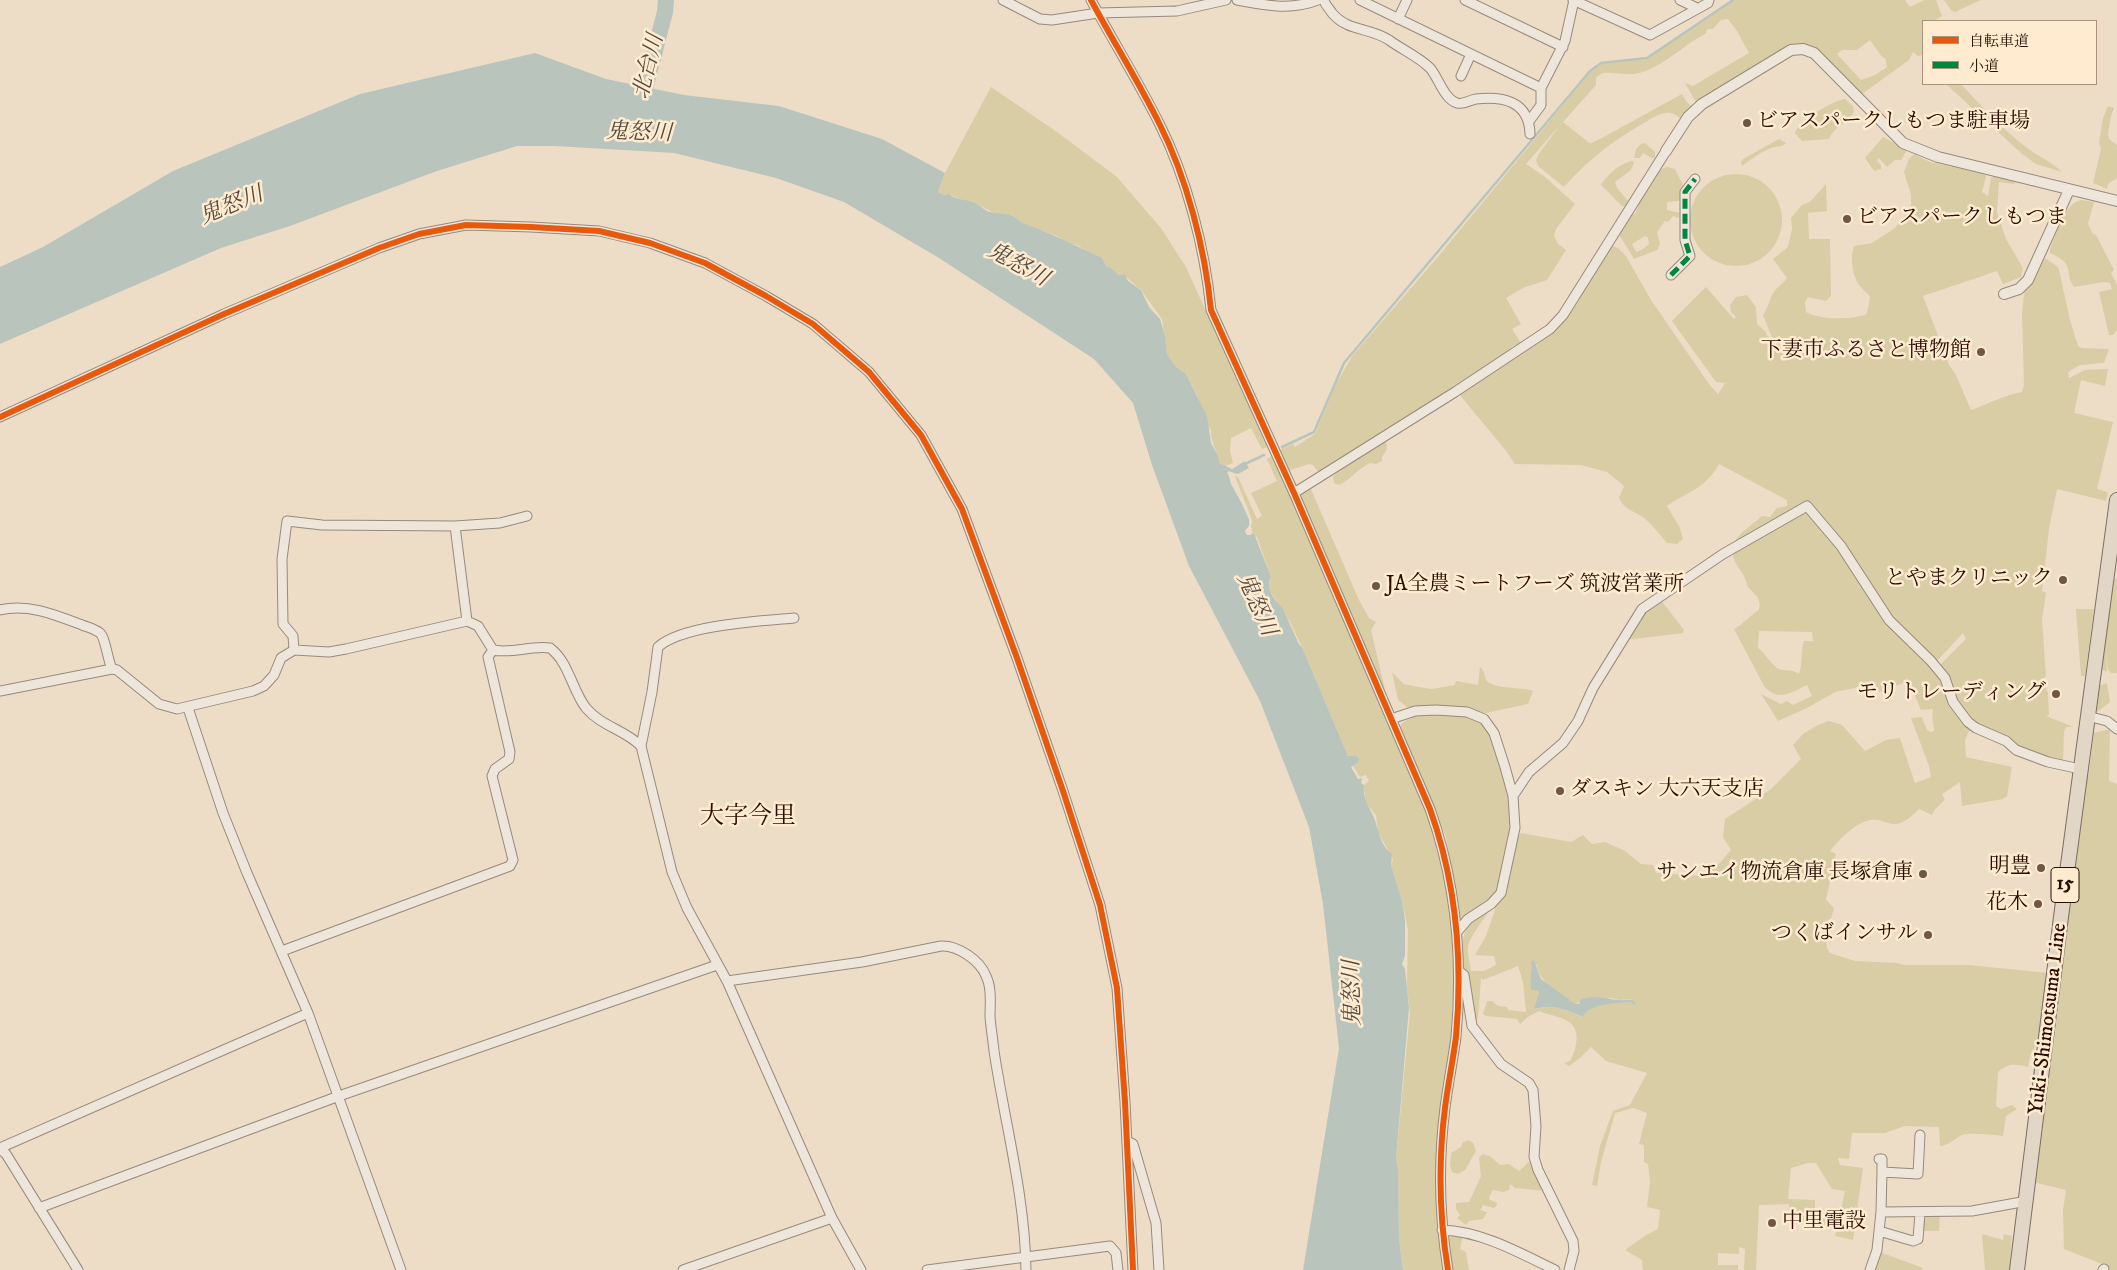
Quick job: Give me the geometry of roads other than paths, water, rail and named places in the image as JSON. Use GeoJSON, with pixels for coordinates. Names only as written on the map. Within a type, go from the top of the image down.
{"type":"FeatureCollection","features":[{"type":"Feature","properties":{"kind":"main road","name":"Yuki-Shimotsuma Line"},"geometry":{"type":"LineString","coordinates":[[2018,1270],[2080,769],[2117,502]]}},
{"type":"Feature","properties":{"kind":"street"},"geometry":{"type":"LineString","coordinates":[[1003,0],[1040,19],[1052,20],[1098,13],[1177,11],[1226,0]]}},
{"type":"Feature","properties":{"kind":"street"},"geometry":{"type":"LineString","coordinates":[[1091,0],[1160,124],[1179,169],[1199,238],[1208,282],[1211,310],[1294,493],[1439,834],[1451,884],[1457,932],[1459,971],[1456,1035],[1440,1155],[1439,1195],[1448,1270]]}},
{"type":"Feature","properties":{"kind":"street"},"geometry":{"type":"LineString","coordinates":[[1237,0],[1283,8],[1306,5],[1318,0]]}},
{"type":"Feature","properties":{"kind":"street"},"geometry":{"type":"LineString","coordinates":[[1324,0],[1338,20],[1349,27],[1380,34],[1429,67],[1450,98],[1457,103],[1465,104],[1473,100],[1493,98],[1519,106],[1530,120]]}},
{"type":"Feature","properties":{"kind":"street"},"geometry":{"type":"LineString","coordinates":[[1360,0],[1541,88]]}},
{"type":"Feature","properties":{"kind":"street"},"geometry":{"type":"LineString","coordinates":[[1398,19],[1407,0]]}},
{"type":"Feature","properties":{"kind":"street"},"geometry":{"type":"LineString","coordinates":[[1465,0],[1563,47]]}},
{"type":"Feature","properties":{"kind":"street"},"geometry":{"type":"LineString","coordinates":[[1530,134],[1530,120],[1541,105],[1541,88],[1563,47],[1574,0],[1650,35],[1708,3],[1709,0]]}},
{"type":"Feature","properties":{"kind":"street"},"geometry":{"type":"LineString","coordinates":[[1680,0],[1697,8]]}},
{"type":"Feature","properties":{"kind":"street"},"geometry":{"type":"LineString","coordinates":[[1294,493],[1455,392],[1550,329],[1563,315],[1688,117],[1702,104],[1791,50],[1803,49],[1814,53],[1894,135],[1913,148],[1938,157],[2117,201]]}},
{"type":"Feature","properties":{"kind":"street"},"geometry":{"type":"LineString","coordinates":[[1461,76],[1471,54]]}},
{"type":"Feature","properties":{"kind":"street"},"geometry":{"type":"LineString","coordinates":[[1671,275],[1690,256],[1685,240],[1685,192],[1689,184],[1695,180]]}},
{"type":"Feature","properties":{"kind":"street"},"geometry":{"type":"LineString","coordinates":[[2004,294],[2019,289],[2028,280],[2069,190]]}},
{"type":"Feature","properties":{"kind":"street"},"geometry":{"type":"LineString","coordinates":[[0,417],[224,314],[379,248],[419,234],[466,225],[532,226],[599,231],[650,243],[705,263],[813,324],[869,372],[921,434],[962,509],[1063,791],[1100,904],[1117,988],[1127,1141],[1132,1270]]}},
{"type":"Feature","properties":{"kind":"street"},"geometry":{"type":"LineString","coordinates":[[1513,796],[1529,772],[1563,744],[1578,721],[1594,688],[1642,609],[1723,554],[1807,506],[1841,546],[1889,620],[1931,661],[1945,678],[1953,702],[1968,722],[1976,728],[2006,741],[2016,750],[2048,762],[2080,769]]}},
{"type":"Feature","properties":{"kind":"street"},"geometry":{"type":"LineString","coordinates":[[294,650],[293,636],[283,624],[282,559],[287,521],[322,525],[455,526],[500,523],[527,516]]}},
{"type":"Feature","properties":{"kind":"street"},"geometry":{"type":"LineString","coordinates":[[455,526],[467,621]]}},
{"type":"Feature","properties":{"kind":"street"},"geometry":{"type":"LineString","coordinates":[[0,610],[18,607],[36,610],[62,617],[97,631],[102,637],[106,656],[112,669]]}},
{"type":"Feature","properties":{"kind":"street"},"geometry":{"type":"LineString","coordinates":[[794,618],[733,624],[665,640],[658,647],[652,692],[641,746],[672,872],[687,908],[727,981],[832,1218],[861,1270]]}},
{"type":"Feature","properties":{"kind":"street"},"geometry":{"type":"LineString","coordinates":[[0,691],[112,669],[117,670],[159,704],[176,709],[188,708],[253,691],[264,686],[274,675],[281,658],[294,650],[329,652],[467,621],[478,626],[494,650]]}},
{"type":"Feature","properties":{"kind":"street"},"geometry":{"type":"LineString","coordinates":[[494,650],[507,651],[534,647],[550,648],[560,658],[587,709],[600,721],[625,733],[641,746]]}},
{"type":"Feature","properties":{"kind":"street"},"geometry":{"type":"LineString","coordinates":[[282,951],[510,866],[513,860],[492,776],[495,769],[509,759],[510,752],[488,657],[494,650]]}},
{"type":"Feature","properties":{"kind":"street"},"geometry":{"type":"LineString","coordinates":[[188,708],[246,873],[308,1013],[401,1270]]}},
{"type":"Feature","properties":{"kind":"street"},"geometry":{"type":"LineString","coordinates":[[1391,719],[1415,711],[1467,712],[1484,719],[1494,733],[1513,796],[1516,828],[1501,893],[1491,904],[1468,920],[1457,932]]}},
{"type":"Feature","properties":{"kind":"street"},"geometry":{"type":"LineString","coordinates":[[2087,716],[2107,721],[2117,729]]}},
{"type":"Feature","properties":{"kind":"street"},"geometry":{"type":"LineString","coordinates":[[727,981],[862,962],[941,946],[948,946],[974,960],[983,969],[989,987],[992,1032],[1021,1200],[1026,1270]]}},
{"type":"Feature","properties":{"kind":"street"},"geometry":{"type":"LineString","coordinates":[[39,1208],[339,1096],[717,965]]}},
{"type":"Feature","properties":{"kind":"street"},"geometry":{"type":"LineString","coordinates":[[1459,971],[1464,975],[1472,1026],[1501,1064],[1529,1083],[1533,1090],[1536,1126],[1534,1157],[1538,1170],[1573,1241],[1574,1251],[1569,1270]]}},
{"type":"Feature","properties":{"kind":"street"},"geometry":{"type":"LineString","coordinates":[[78,1270],[6,1154],[0,1148],[308,1013]]}},
{"type":"Feature","properties":{"kind":"street"},"geometry":{"type":"LineString","coordinates":[[1882,1172],[1918,1174],[1920,1135]]}},
{"type":"Feature","properties":{"kind":"street"},"geometry":{"type":"LineString","coordinates":[[1127,1141],[1133,1144],[1158,1231],[1159,1270]]}},
{"type":"Feature","properties":{"kind":"street"},"geometry":{"type":"LineString","coordinates":[[1870,1270],[1877,1250],[1881,1212],[1882,1159],[1879,1159]]}},
{"type":"Feature","properties":{"kind":"street"},"geometry":{"type":"LineString","coordinates":[[1881,1212],[1987,1210],[2020,1200],[2027,1201]]}},
{"type":"Feature","properties":{"kind":"street"},"geometry":{"type":"LineString","coordinates":[[1879,1231],[1913,1241],[1918,1239],[1920,1212]]}},
{"type":"Feature","properties":{"kind":"street"},"geometry":{"type":"LineString","coordinates":[[684,1270],[832,1218]]}},
{"type":"Feature","properties":{"kind":"street"},"geometry":{"type":"LineString","coordinates":[[1442,1230],[1456,1230],[1500,1244],[1555,1270]]}},
{"type":"Feature","properties":{"kind":"street"},"geometry":{"type":"LineString","coordinates":[[927,1270],[1110,1246],[1116,1253],[1118,1270]]}},
{"type":"Feature","properties":{"kind":"water","name":"鬼怒川"},"geometry":{"type":"Polygon","coordinates":[[[535,53],[606,79],[684,95],[779,106],[882,139],[945,173],[938,192],[973,202],[993,213],[1013,216],[1023,223],[1102,258],[1107,267],[1110,267],[1119,275],[1125,274],[1128,281],[1141,290],[1149,307],[1160,319],[1165,336],[1167,354],[1176,367],[1186,374],[1207,416],[1211,443],[1218,456],[1219,463],[1232,469],[1245,461],[1249,468],[1238,474],[1227,472],[1249,519],[1249,526],[1245,531],[1247,535],[1253,533],[1255,536],[1271,577],[1269,585],[1271,594],[1282,607],[1302,647],[1348,756],[1356,756],[1359,759],[1351,767],[1358,779],[1362,778],[1361,783],[1364,785],[1366,802],[1386,849],[1392,854],[1391,865],[1402,901],[1405,920],[1405,956],[1402,964],[1405,969],[1409,1008],[1396,1158],[1398,1169],[1399,1240],[1403,1270],[1303,1270],[1339,1048],[1323,904],[1309,827],[1260,701],[1189,566],[1152,465],[1133,403],[1094,359],[939,258],[844,202],[776,178],[674,153],[555,146],[517,146],[437,171],[290,226],[221,248],[0,344],[0,267],[43,247],[173,171],[360,94],[535,53]]]}},
{"type":"Feature","properties":{"kind":"water"},"geometry":{"type":"Polygon","coordinates":[[[1534,960],[1541,979],[1574,1003],[1579,1004],[1581,999],[1596,997],[1631,1000],[1635,1002],[1635,1005],[1630,1002],[1604,1005],[1590,1009],[1583,1017],[1559,1008],[1534,1009],[1539,993],[1537,990],[1531,990],[1531,962],[1534,960]]]}},
{"type":"Feature","properties":{"kind":"waterway","name":"北台川"},"geometry":{"type":"LineString","coordinates":[[640,108],[665,12],[666,0]]}},
{"type":"Feature","properties":{"kind":"waterway"},"geometry":{"type":"LineString","coordinates":[[1282,447],[1314,432],[1344,363],[1590,71],[1601,63],[1647,58],[1733,0]]}},
{"type":"Feature","properties":{"kind":"waterway"},"geometry":{"type":"LineString","coordinates":[[1245,464],[1264,455]]}},
{"type":"Feature","properties":{"kind":"place","name":"ビアスパークしもつま駐車場"},"geometry":{"type":"Point","coordinates":[1747,123]}},
{"type":"Feature","properties":{"kind":"place","name":"ビアスパークしもつま"},"geometry":{"type":"Point","coordinates":[1847,219]}},
{"type":"Feature","properties":{"kind":"place","name":"下妻市ふるさと博物館"},"geometry":{"type":"Point","coordinates":[1981,352]}},
{"type":"Feature","properties":{"kind":"place","name":"とやまクリニック"},"geometry":{"type":"Point","coordinates":[2063,580]}},
{"type":"Feature","properties":{"kind":"place","name":"JA全農ミートフーズ 筑波営業所"},"geometry":{"type":"Point","coordinates":[1376,586]}},
{"type":"Feature","properties":{"kind":"place","name":"モリトレーディング"},"geometry":{"type":"Point","coordinates":[2056,694]}},
{"type":"Feature","properties":{"kind":"place","name":"ダスキン 大六天支店"},"geometry":{"type":"Point","coordinates":[1560,791]}},
{"type":"Feature","properties":{"kind":"place","name":"明豊"},"geometry":{"type":"Point","coordinates":[2041,868]}},
{"type":"Feature","properties":{"kind":"place","name":"サンエイ物流倉庫 長塚倉庫"},"geometry":{"type":"Point","coordinates":[1923,874]}},
{"type":"Feature","properties":{"kind":"place","name":"花木"},"geometry":{"type":"Point","coordinates":[2038,904]}},
{"type":"Feature","properties":{"kind":"place","name":"つくばインサル"},"geometry":{"type":"Point","coordinates":[1928,935]}},
{"type":"Feature","properties":{"kind":"place","name":"中里電設"},"geometry":{"type":"Point","coordinates":[1772,1223]}},
{"type":"Feature","properties":{"kind":"district","name":"大字今里"},"geometry":{"type":"Point","coordinates":[748,818]}}]}
